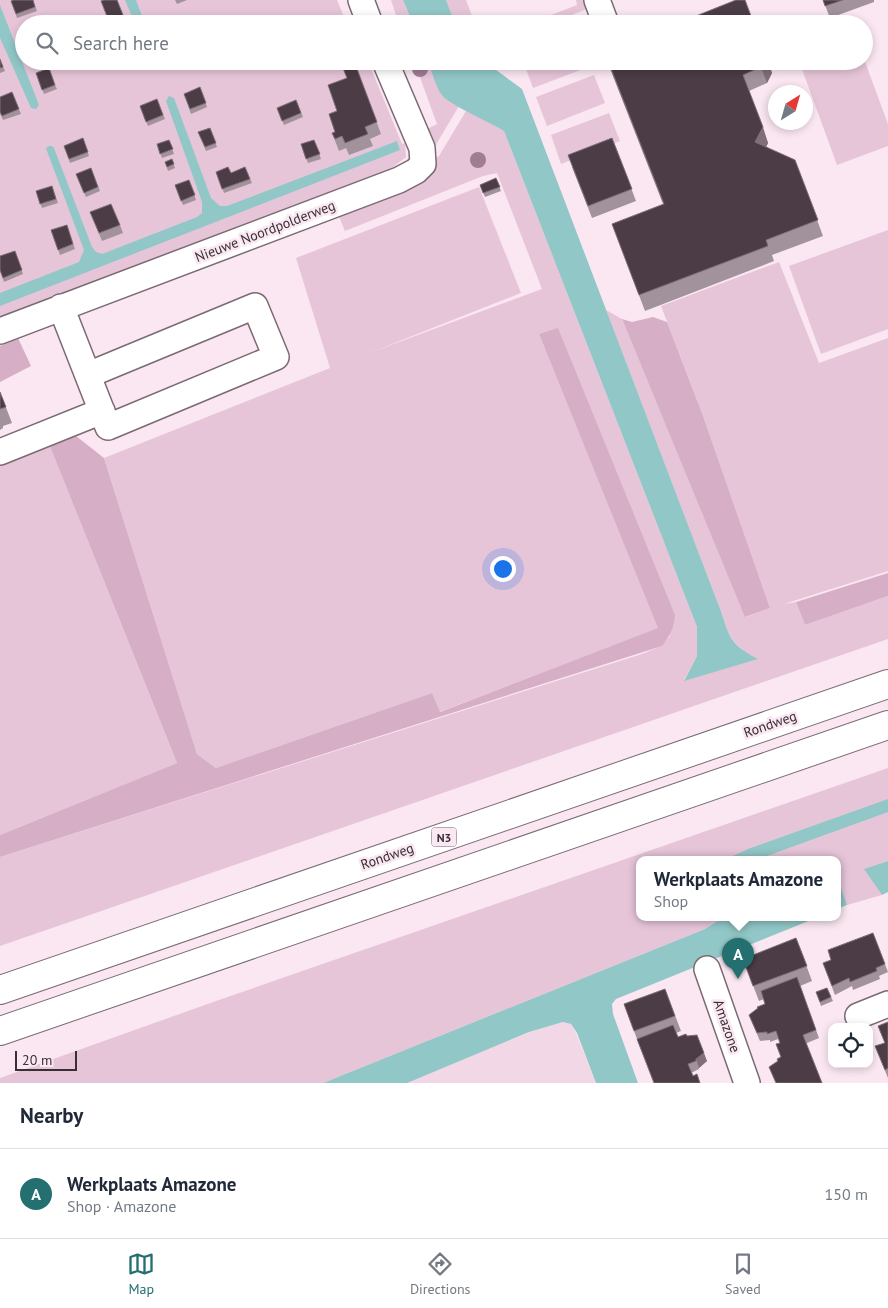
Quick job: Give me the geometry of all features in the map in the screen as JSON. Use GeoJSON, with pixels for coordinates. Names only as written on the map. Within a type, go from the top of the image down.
{"type":"FeatureCollection","features":[{"type":"Feature","properties":{"kind":"highway","name":"Rondweg"},"geometry":{"type":"LineString","coordinates":[[0,990],[888,684]]}},
{"type":"Feature","properties":{"kind":"highway"},"geometry":{"type":"LineString","coordinates":[[0,1031],[888,726]]}},
{"type":"Feature","properties":{"kind":"street"},"geometry":{"type":"LineString","coordinates":[[362,0],[367,15]]}},
{"type":"Feature","properties":{"kind":"street"},"geometry":{"type":"LineString","coordinates":[[597,0],[603,15]]}},
{"type":"Feature","properties":{"kind":"street","name":"Nieuwe Noordpolderweg"},"geometry":{"type":"LineString","coordinates":[[0,331],[399,180],[416,171],[423,164],[422,148],[389,70]]}},
{"type":"Feature","properties":{"kind":"street"},"geometry":{"type":"LineString","coordinates":[[62,307],[108,427],[276,356],[255,306],[88,374]]}},
{"type":"Feature","properties":{"kind":"street"},"geometry":{"type":"LineString","coordinates":[[0,452],[102,410]]}},
{"type":"Feature","properties":{"kind":"street","name":"Amazone"},"geometry":{"type":"LineString","coordinates":[[707,970],[747,1083]]}},
{"type":"Feature","properties":{"kind":"street"},"geometry":{"type":"LineString","coordinates":[[858,1016],[888,1004]]}},
{"type":"Feature","properties":{"kind":"shaded area"},"geometry":{"type":"Polygon","coordinates":[[[0,0],[337,0],[343,15],[15,15],[15,70],[372,70],[402,144],[405,143],[406,157],[389,170],[0,321],[0,0]]]}},
{"type":"Feature","properties":{"kind":"shaded area"},"geometry":{"type":"Polygon","coordinates":[[[391,0],[403,0],[409,15],[396,15],[391,0]]]}},
{"type":"Feature","properties":{"kind":"shaded area"},"geometry":{"type":"Polygon","coordinates":[[[445,0],[466,0],[472,15],[451,15],[445,0]]]}},
{"type":"Feature","properties":{"kind":"shaded area"},"geometry":{"type":"Polygon","coordinates":[[[576,0],[585,0],[589,8],[572,15],[551,15],[577,5],[576,0]]]}},
{"type":"Feature","properties":{"kind":"shaded area"},"geometry":{"type":"Polygon","coordinates":[[[417,70],[432,70],[441,94],[459,106],[431,153],[425,130],[437,124],[417,70]]]}},
{"type":"Feature","properties":{"kind":"shaded area"},"geometry":{"type":"Polygon","coordinates":[[[526,70],[580,70],[533,88],[526,70]]]}},
{"type":"Feature","properties":{"kind":"shaded area"},"geometry":{"type":"Polygon","coordinates":[[[802,70],[868,70],[888,124],[888,146],[837,165],[813,99],[813,85],[808,85],[802,70]]]}},
{"type":"Feature","properties":{"kind":"shaded area"},"geometry":{"type":"Polygon","coordinates":[[[594,75],[605,103],[547,126],[536,97],[594,75]]]}},
{"type":"Feature","properties":{"kind":"shaded area"},"geometry":{"type":"Polygon","coordinates":[[[466,111],[504,131],[697,627],[697,656],[684,680],[757,659],[738,646],[727,630],[606,310],[622,319],[746,617],[770,608],[702,413],[661,306],[779,262],[819,363],[888,338],[888,571],[784,604],[796,602],[805,625],[888,596],[888,639],[0,946],[0,857],[642,654],[661,646],[670,636],[558,329],[539,334],[659,628],[439,712],[432,693],[216,768],[197,754],[104,458],[330,368],[296,258],[479,187],[521,293],[372,352],[542,289],[497,173],[483,176],[345,231],[338,214],[439,156],[466,111]]]}},
{"type":"Feature","properties":{"kind":"shaded area"},"geometry":{"type":"Polygon","coordinates":[[[609,113],[620,141],[561,164],[551,135],[609,113]]]}},
{"type":"Feature","properties":{"kind":"shaded area"},"geometry":{"type":"Polygon","coordinates":[[[888,230],[888,329],[821,354],[789,266],[888,230]]]}},
{"type":"Feature","properties":{"kind":"shaded area"},"geometry":{"type":"Polygon","coordinates":[[[653,317],[667,322],[702,413],[770,608],[745,617],[622,319],[632,322],[653,317]]]}},
{"type":"Feature","properties":{"kind":"shaded area"},"geometry":{"type":"Polygon","coordinates":[[[558,328],[675,615],[671,632],[662,646],[0,857],[0,835],[177,763],[47,439],[71,432],[104,458],[197,754],[216,768],[432,693],[440,712],[658,628],[539,334],[558,328]]]}},
{"type":"Feature","properties":{"kind":"shaded area"},"geometry":{"type":"Polygon","coordinates":[[[18,338],[31,366],[0,382],[0,346],[18,338]]]}},
{"type":"Feature","properties":{"kind":"shaded area"},"geometry":{"type":"Polygon","coordinates":[[[47,439],[177,763],[0,835],[0,456],[47,439]]]}},
{"type":"Feature","properties":{"kind":"shaded area"},"geometry":{"type":"Polygon","coordinates":[[[888,573],[888,596],[805,625],[796,602],[888,573]]]}},
{"type":"Feature","properties":{"kind":"shaded area"},"geometry":{"type":"Polygon","coordinates":[[[888,768],[888,861],[865,869],[882,895],[847,905],[841,887],[841,856],[636,856],[636,921],[717,921],[705,929],[323,1083],[0,1083],[0,1078],[216,1001],[888,768]]]}},
{"type":"Feature","properties":{"kind":"shaded area"},"geometry":{"type":"Polygon","coordinates":[[[563,1022],[571,1024],[596,1083],[402,1083],[533,1031],[563,1022]]]}},
{"type":"Feature","properties":{"kind":"water"},"geometry":{"type":"Polygon","coordinates":[[[125,0],[136,0],[142,15],[131,15],[125,0]]]}},
{"type":"Feature","properties":{"kind":"water"},"geometry":{"type":"Polygon","coordinates":[[[403,0],[446,0],[452,15],[409,15],[403,0]]]}},
{"type":"Feature","properties":{"kind":"water"},"geometry":{"type":"Polygon","coordinates":[[[0,5],[15,43],[15,70],[25,70],[39,105],[36,109],[31,108],[0,38],[0,5]]]}},
{"type":"Feature","properties":{"kind":"water"},"geometry":{"type":"Polygon","coordinates":[[[431,70],[496,70],[522,89],[728,631],[738,646],[758,659],[684,681],[697,656],[697,627],[504,131],[445,98],[437,86],[431,70]]]}},
{"type":"Feature","properties":{"kind":"water"},"geometry":{"type":"Polygon","coordinates":[[[169,96],[174,98],[211,198],[220,206],[227,206],[397,141],[400,150],[0,306],[0,293],[79,262],[84,250],[47,151],[46,148],[49,146],[54,148],[92,247],[96,252],[102,254],[197,217],[202,213],[202,202],[166,101],[169,96]]]}},
{"type":"Feature","properties":{"kind":"water"},"geometry":{"type":"Polygon","coordinates":[[[888,799],[888,812],[767,856],[733,856],[888,799]]]}},
{"type":"Feature","properties":{"kind":"water"},"geometry":{"type":"Polygon","coordinates":[[[888,861],[888,892],[882,895],[864,869],[888,861]]]}},
{"type":"Feature","properties":{"kind":"water"},"geometry":{"type":"Polygon","coordinates":[[[841,887],[847,905],[841,907],[841,887]]]}},
{"type":"Feature","properties":{"kind":"water"},"geometry":{"type":"Polygon","coordinates":[[[717,921],[809,921],[616,999],[612,1004],[613,1014],[638,1083],[596,1083],[577,1033],[571,1024],[563,1022],[529,1032],[407,1083],[323,1083],[705,929],[717,921]]]}},
{"type":"Feature","properties":{"kind":"building"},"geometry":{"type":"Polygon","coordinates":[[[33,0],[35,7],[16,14],[11,1],[33,0]]]}},
{"type":"Feature","properties":{"kind":"building"},"geometry":{"type":"Polygon","coordinates":[[[117,0],[123,15],[106,15],[101,1],[117,0]]]}},
{"type":"Feature","properties":{"kind":"building"},"geometry":{"type":"Polygon","coordinates":[[[736,0],[745,0],[751,15],[698,15],[736,0]]]}},
{"type":"Feature","properties":{"kind":"building"},"geometry":{"type":"Polygon","coordinates":[[[823,0],[843,0],[825,6],[823,0]]]}},
{"type":"Feature","properties":{"kind":"building"},"geometry":{"type":"Polygon","coordinates":[[[50,70],[55,85],[42,90],[36,73],[50,70]]]}},
{"type":"Feature","properties":{"kind":"building"},"geometry":{"type":"Polygon","coordinates":[[[344,70],[357,70],[377,122],[365,127],[368,134],[345,143],[342,136],[335,139],[332,133],[335,132],[329,114],[337,111],[328,85],[347,78],[344,70]]]}},
{"type":"Feature","properties":{"kind":"building"},"geometry":{"type":"Polygon","coordinates":[[[612,70],[754,70],[743,75],[763,127],[755,142],[795,160],[818,220],[766,240],[768,246],[639,295],[612,224],[664,204],[612,70]]]}},
{"type":"Feature","properties":{"kind":"building"},"geometry":{"type":"Polygon","coordinates":[[[200,87],[206,103],[190,109],[184,94],[200,87]]]}},
{"type":"Feature","properties":{"kind":"building"},"geometry":{"type":"Polygon","coordinates":[[[12,92],[19,109],[2,116],[0,112],[0,97],[12,92]]]}},
{"type":"Feature","properties":{"kind":"building"},"geometry":{"type":"Polygon","coordinates":[[[157,99],[163,115],[146,122],[140,106],[157,99]]]}},
{"type":"Feature","properties":{"kind":"building"},"geometry":{"type":"Polygon","coordinates":[[[296,100],[301,113],[282,121],[277,108],[296,100]]]}},
{"type":"Feature","properties":{"kind":"building"},"geometry":{"type":"Polygon","coordinates":[[[210,128],[216,143],[205,147],[198,132],[210,128]]]}},
{"type":"Feature","properties":{"kind":"building"},"geometry":{"type":"Polygon","coordinates":[[[83,138],[88,152],[69,159],[64,146],[83,138]]]}},
{"type":"Feature","properties":{"kind":"building"},"geometry":{"type":"Polygon","coordinates":[[[612,138],[632,189],[588,206],[568,155],[612,138]]]}},
{"type":"Feature","properties":{"kind":"building"},"geometry":{"type":"Polygon","coordinates":[[[169,140],[173,149],[160,154],[157,144],[169,140]]]}},
{"type":"Feature","properties":{"kind":"building"},"geometry":{"type":"Polygon","coordinates":[[[314,140],[320,154],[306,159],[301,144],[314,140]]]}},
{"type":"Feature","properties":{"kind":"building"},"geometry":{"type":"Polygon","coordinates":[[[172,159],[174,164],[167,167],[165,162],[172,159]]]}},
{"type":"Feature","properties":{"kind":"building"},"geometry":{"type":"Polygon","coordinates":[[[228,167],[231,173],[245,167],[250,179],[222,189],[216,172],[228,167]]]}},
{"type":"Feature","properties":{"kind":"building"},"geometry":{"type":"Polygon","coordinates":[[[91,168],[98,187],[84,193],[76,174],[91,168]]]}},
{"type":"Feature","properties":{"kind":"building"},"geometry":{"type":"Polygon","coordinates":[[[496,178],[500,187],[483,193],[480,185],[496,178]]]}},
{"type":"Feature","properties":{"kind":"building"},"geometry":{"type":"Polygon","coordinates":[[[189,180],[195,195],[181,201],[175,185],[189,180]]]}},
{"type":"Feature","properties":{"kind":"building"},"geometry":{"type":"Polygon","coordinates":[[[52,186],[56,199],[40,204],[36,191],[52,186]]]}},
{"type":"Feature","properties":{"kind":"building"},"geometry":{"type":"Polygon","coordinates":[[[111,204],[120,225],[99,233],[90,212],[111,204]]]}},
{"type":"Feature","properties":{"kind":"building"},"geometry":{"type":"Polygon","coordinates":[[[67,225],[73,244],[58,250],[51,230],[67,225]]]}},
{"type":"Feature","properties":{"kind":"building"},"geometry":{"type":"Polygon","coordinates":[[[15,251],[22,270],[3,278],[0,270],[0,256],[15,251]]]}},
{"type":"Feature","properties":{"kind":"building"},"geometry":{"type":"Polygon","coordinates":[[[0,392],[6,407],[0,409],[0,392]]]}},
{"type":"Feature","properties":{"kind":"building"},"geometry":{"type":"Polygon","coordinates":[[[873,933],[885,964],[876,968],[877,971],[850,982],[849,978],[832,986],[823,963],[831,960],[828,950],[873,933]]]}},
{"type":"Feature","properties":{"kind":"building"},"geometry":{"type":"Polygon","coordinates":[[[796,938],[807,966],[753,986],[743,959],[796,938]]]}},
{"type":"Feature","properties":{"kind":"building"},"geometry":{"type":"Polygon","coordinates":[[[797,977],[816,1030],[803,1035],[822,1083],[776,1083],[769,1067],[781,1057],[776,1044],[780,1043],[776,1031],[767,1034],[767,1032],[757,1033],[749,1015],[757,1007],[765,1004],[761,991],[797,977]]]}},
{"type":"Feature","properties":{"kind":"building"},"geometry":{"type":"Polygon","coordinates":[[[827,988],[831,997],[820,1002],[816,992],[827,988]]]}},
{"type":"Feature","properties":{"kind":"building"},"geometry":{"type":"Polygon","coordinates":[[[665,989],[675,1016],[634,1031],[624,1004],[665,989]]]}},
{"type":"Feature","properties":{"kind":"building"},"geometry":{"type":"Polygon","coordinates":[[[888,1022],[888,1068],[885,1070],[875,1046],[885,1043],[878,1026],[888,1022]]]}},
{"type":"Feature","properties":{"kind":"building"},"geometry":{"type":"Polygon","coordinates":[[[673,1025],[678,1037],[686,1034],[687,1036],[697,1035],[704,1053],[696,1061],[688,1064],[693,1076],[697,1074],[700,1083],[654,1083],[637,1039],[673,1025]]]}},
{"type":"Feature","properties":{"kind":"place","name":"Werkplaats Amazone"},"geometry":{"type":"Point","coordinates":[738,979]}}]}
